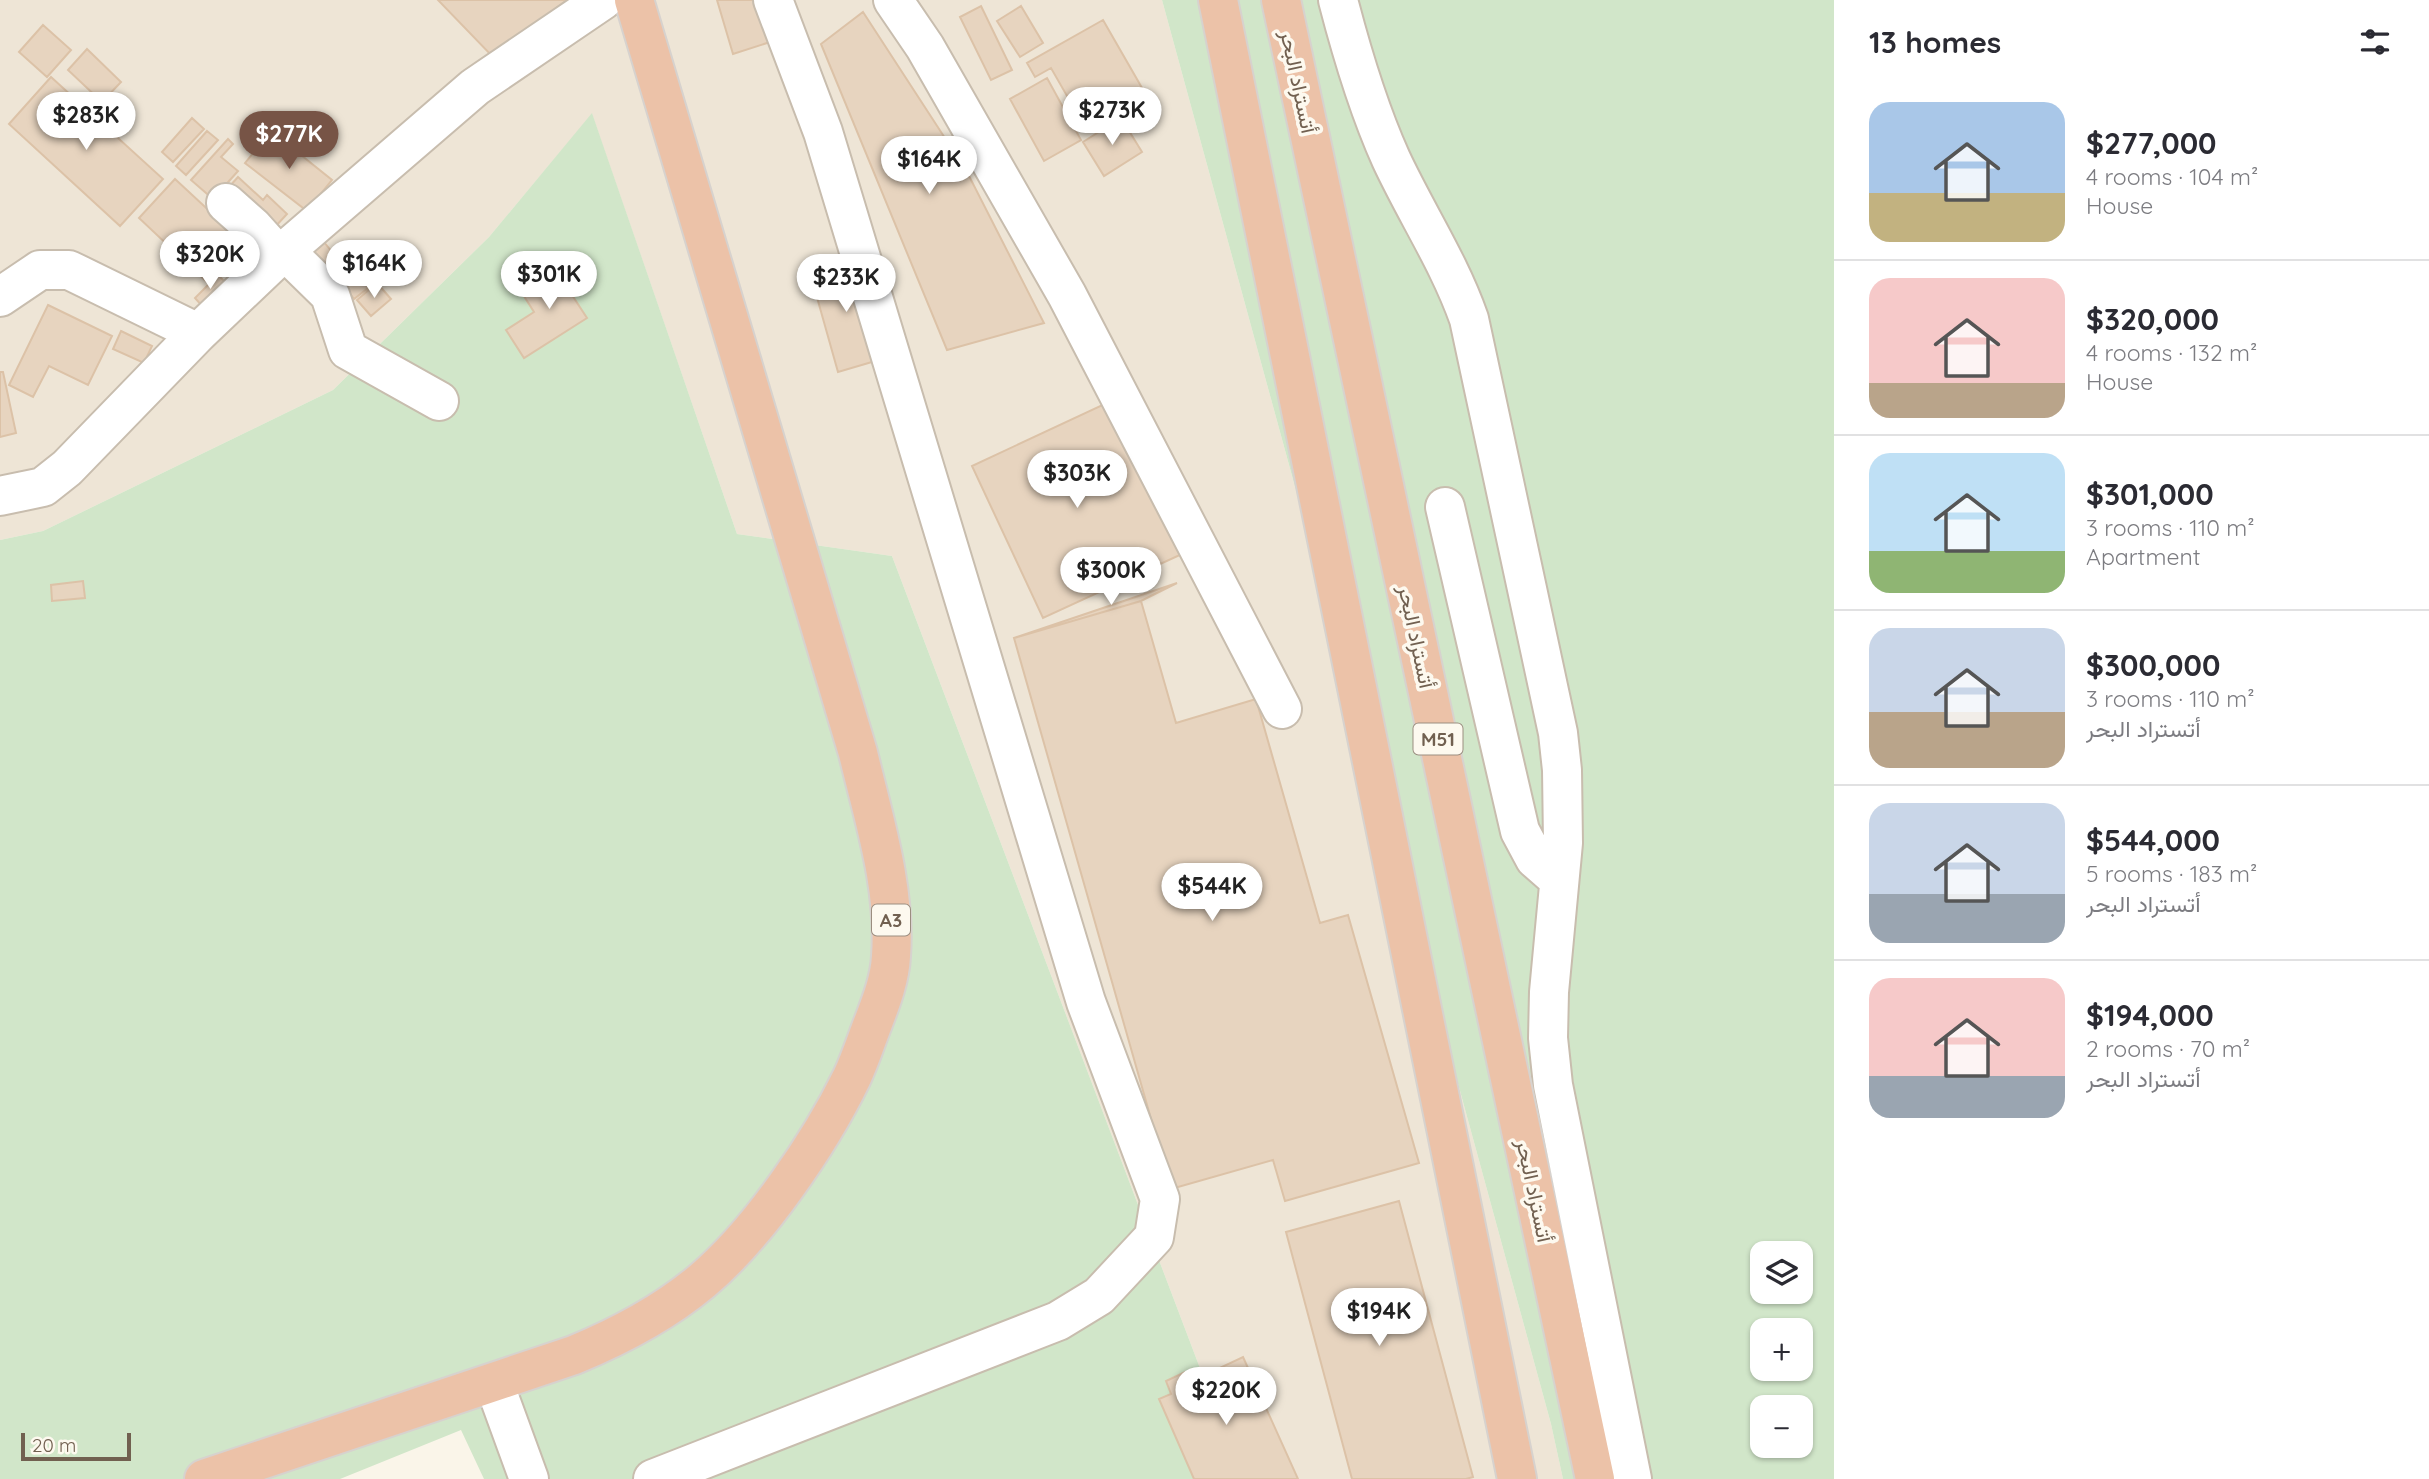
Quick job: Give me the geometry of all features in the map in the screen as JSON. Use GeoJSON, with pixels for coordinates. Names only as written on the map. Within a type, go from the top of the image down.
{"type":"FeatureCollection","features":[{"type":"Feature","properties":{"kind":"highway","name":"A3"},"geometry":{"type":"LineString","coordinates":[[204,1479],[574,1355],[619,1336],[663,1310],[702,1280],[737,1246],[762,1216],[835,1109],[853,1074],[878,1009],[891,958],[891,904],[858,753],[634,0]]}},
{"type":"Feature","properties":{"kind":"highway"},"geometry":{"type":"LineString","coordinates":[[1219,0],[1517,1479]]}},
{"type":"Feature","properties":{"kind":"highway","name":"أتستراد البحر"},"geometry":{"type":"LineString","coordinates":[[1281,0],[1595,1479]]}},
{"type":"Feature","properties":{"kind":"street"},"geometry":{"type":"LineString","coordinates":[[0,496],[43,488],[67,468],[198,333],[282,253],[475,87],[603,0]]}},
{"type":"Feature","properties":{"kind":"street"},"geometry":{"type":"LineString","coordinates":[[653,1479],[1059,1321],[1099,1296],[1154,1237],[1160,1199],[1087,1002],[823,132],[773,0]]}},
{"type":"Feature","properties":{"kind":"street"},"geometry":{"type":"LineString","coordinates":[[893,0],[925,47],[1067,295],[1282,709]]}},
{"type":"Feature","properties":{"kind":"street"},"geometry":{"type":"LineString","coordinates":[[1338,0],[1352,54],[1375,120],[1410,196],[1455,280],[1469,319],[1558,733],[1563,806],[1548,1038],[1553,1085],[1632,1479]]}},
{"type":"Feature","properties":{"kind":"street"},"geometry":{"type":"LineString","coordinates":[[226,203],[330,295],[348,350],[439,401]]}},
{"type":"Feature","properties":{"kind":"street"},"geometry":{"type":"LineString","coordinates":[[0,297],[40,270],[69,270],[198,333]]}},
{"type":"Feature","properties":{"kind":"street"},"geometry":{"type":"LineString","coordinates":[[1446,507],[1520,831],[1535,859],[1559,880]]}},
{"type":"Feature","properties":{"kind":"street"},"geometry":{"type":"LineString","coordinates":[[494,1383],[529,1479]]}},
{"type":"Feature","properties":{"kind":"shaded area"},"geometry":{"type":"Polygon","coordinates":[[[0,0],[1162,0],[1551,1424],[1563,1479],[1242,1479],[892,556],[737,534],[592,114],[489,237],[333,390],[43,531],[0,540],[0,0]]]}},
{"type":"Feature","properties":{"kind":"green space"},"geometry":{"type":"Polygon","coordinates":[[[1162,0],[1834,0],[1834,1479],[1563,1479],[1551,1424],[1162,0]]]}},
{"type":"Feature","properties":{"kind":"green space"},"geometry":{"type":"Polygon","coordinates":[[[592,113],[737,534],[892,556],[1242,1479],[484,1479],[461,1430],[340,1479],[0,1479],[0,540],[43,531],[333,390],[489,237],[592,113]]]}},
{"type":"Feature","properties":{"kind":"building"},"geometry":{"type":"Polygon","coordinates":[[[438,0],[567,0],[492,56],[438,0]]]}},
{"type":"Feature","properties":{"kind":"building"},"geometry":{"type":"Polygon","coordinates":[[[717,0],[757,0],[770,42],[733,54],[717,0]]]}},
{"type":"Feature","properties":{"kind":"building"},"geometry":{"type":"Polygon","coordinates":[[[981,6],[1012,70],[991,80],[960,17],[981,6]]]}},
{"type":"Feature","properties":{"kind":"building"},"geometry":{"type":"Polygon","coordinates":[[[1021,6],[1043,43],[1020,57],[997,21],[1021,6]]]}},
{"type":"Feature","properties":{"kind":"building"},"geometry":{"type":"Polygon","coordinates":[[[863,12],[967,172],[1044,323],[947,350],[821,44],[863,12]]]}},
{"type":"Feature","properties":{"kind":"building"},"geometry":{"type":"Polygon","coordinates":[[[1103,20],[1142,88],[1082,122],[1051,68],[1035,77],[1027,63],[1103,20]]]}},
{"type":"Feature","properties":{"kind":"building"},"geometry":{"type":"Polygon","coordinates":[[[43,25],[71,50],[47,77],[19,52],[43,25]]]}},
{"type":"Feature","properties":{"kind":"building"},"geometry":{"type":"Polygon","coordinates":[[[87,49],[121,82],[102,102],[68,70],[87,49]]]}},
{"type":"Feature","properties":{"kind":"building"},"geometry":{"type":"Polygon","coordinates":[[[51,77],[163,179],[120,226],[9,124],[51,77]]]}},
{"type":"Feature","properties":{"kind":"building"},"geometry":{"type":"Polygon","coordinates":[[[1047,78],[1081,140],[1044,161],[1010,99],[1047,78]]]}},
{"type":"Feature","properties":{"kind":"building"},"geometry":{"type":"Polygon","coordinates":[[[192,118],[204,129],[173,162],[162,152],[192,118]]]}},
{"type":"Feature","properties":{"kind":"building"},"geometry":{"type":"Polygon","coordinates":[[[1121,118],[1142,152],[1104,176],[1083,142],[1121,118]]]}},
{"type":"Feature","properties":{"kind":"building"},"geometry":{"type":"Polygon","coordinates":[[[207,131],[218,140],[186,175],[176,166],[207,131]]]}},
{"type":"Feature","properties":{"kind":"building"},"geometry":{"type":"Polygon","coordinates":[[[271,131],[332,180],[307,211],[245,163],[271,131]]]}},
{"type":"Feature","properties":{"kind":"building"},"geometry":{"type":"Polygon","coordinates":[[[228,139],[233,144],[221,157],[238,171],[213,199],[191,180],[228,139]]]}},
{"type":"Feature","properties":{"kind":"building"},"geometry":{"type":"Polygon","coordinates":[[[238,177],[263,200],[267,195],[287,214],[274,228],[229,187],[238,177]]]}},
{"type":"Feature","properties":{"kind":"building"},"geometry":{"type":"Polygon","coordinates":[[[175,179],[245,244],[208,283],[139,218],[175,179]]]}},
{"type":"Feature","properties":{"kind":"building"},"geometry":{"type":"Polygon","coordinates":[[[324,242],[340,262],[329,271],[313,251],[324,242]]]}},
{"type":"Feature","properties":{"kind":"building"},"geometry":{"type":"Polygon","coordinates":[[[853,256],[882,359],[838,372],[809,269],[853,256]]]}},
{"type":"Feature","properties":{"kind":"building"},"geometry":{"type":"Polygon","coordinates":[[[570,262],[585,287],[572,295],[587,318],[524,358],[506,330],[534,312],[522,293],[570,262]]]}},
{"type":"Feature","properties":{"kind":"building"},"geometry":{"type":"Polygon","coordinates":[[[350,263],[368,288],[354,299],[336,274],[350,263]]]}},
{"type":"Feature","properties":{"kind":"building"},"geometry":{"type":"Polygon","coordinates":[[[218,275],[226,283],[203,307],[195,298],[218,275]]]}},
{"type":"Feature","properties":{"kind":"building"},"geometry":{"type":"Polygon","coordinates":[[[377,283],[391,299],[371,316],[357,300],[377,283]]]}},
{"type":"Feature","properties":{"kind":"building"},"geometry":{"type":"Polygon","coordinates":[[[48,305],[112,336],[88,385],[49,366],[33,397],[9,385],[48,305]]]}},
{"type":"Feature","properties":{"kind":"building"},"geometry":{"type":"Polygon","coordinates":[[[121,331],[152,346],[144,363],[113,349],[121,331]]]}},
{"type":"Feature","properties":{"kind":"building"},"geometry":{"type":"Polygon","coordinates":[[[0,372],[3,372],[16,433],[0,437],[0,372]]]}},
{"type":"Feature","properties":{"kind":"building"},"geometry":{"type":"Polygon","coordinates":[[[1111,401],[1182,554],[1043,618],[972,466],[1111,401]]]}},
{"type":"Feature","properties":{"kind":"building"},"geometry":{"type":"Polygon","coordinates":[[[83,581],[85,598],[52,601],[51,585],[83,581]]]}},
{"type":"Feature","properties":{"kind":"building"},"geometry":{"type":"Polygon","coordinates":[[[1177,583],[1141,601],[1014,638],[1177,583]]]}},
{"type":"Feature","properties":{"kind":"building"},"geometry":{"type":"Polygon","coordinates":[[[1141,601],[1176,723],[1256,699],[1320,923],[1348,915],[1419,1163],[1285,1201],[1273,1160],[1171,1189],[1014,638],[1141,601]]]}},
{"type":"Feature","properties":{"kind":"building"},"geometry":{"type":"Polygon","coordinates":[[[1399,1201],[1473,1477],[1466,1479],[1352,1479],[1286,1232],[1399,1201]]]}},
{"type":"Feature","properties":{"kind":"building"},"geometry":{"type":"Polygon","coordinates":[[[1243,1357],[1298,1479],[1194,1479],[1159,1399],[1171,1394],[1166,1381],[1185,1372],[1190,1382],[1243,1357]]]}}]}
